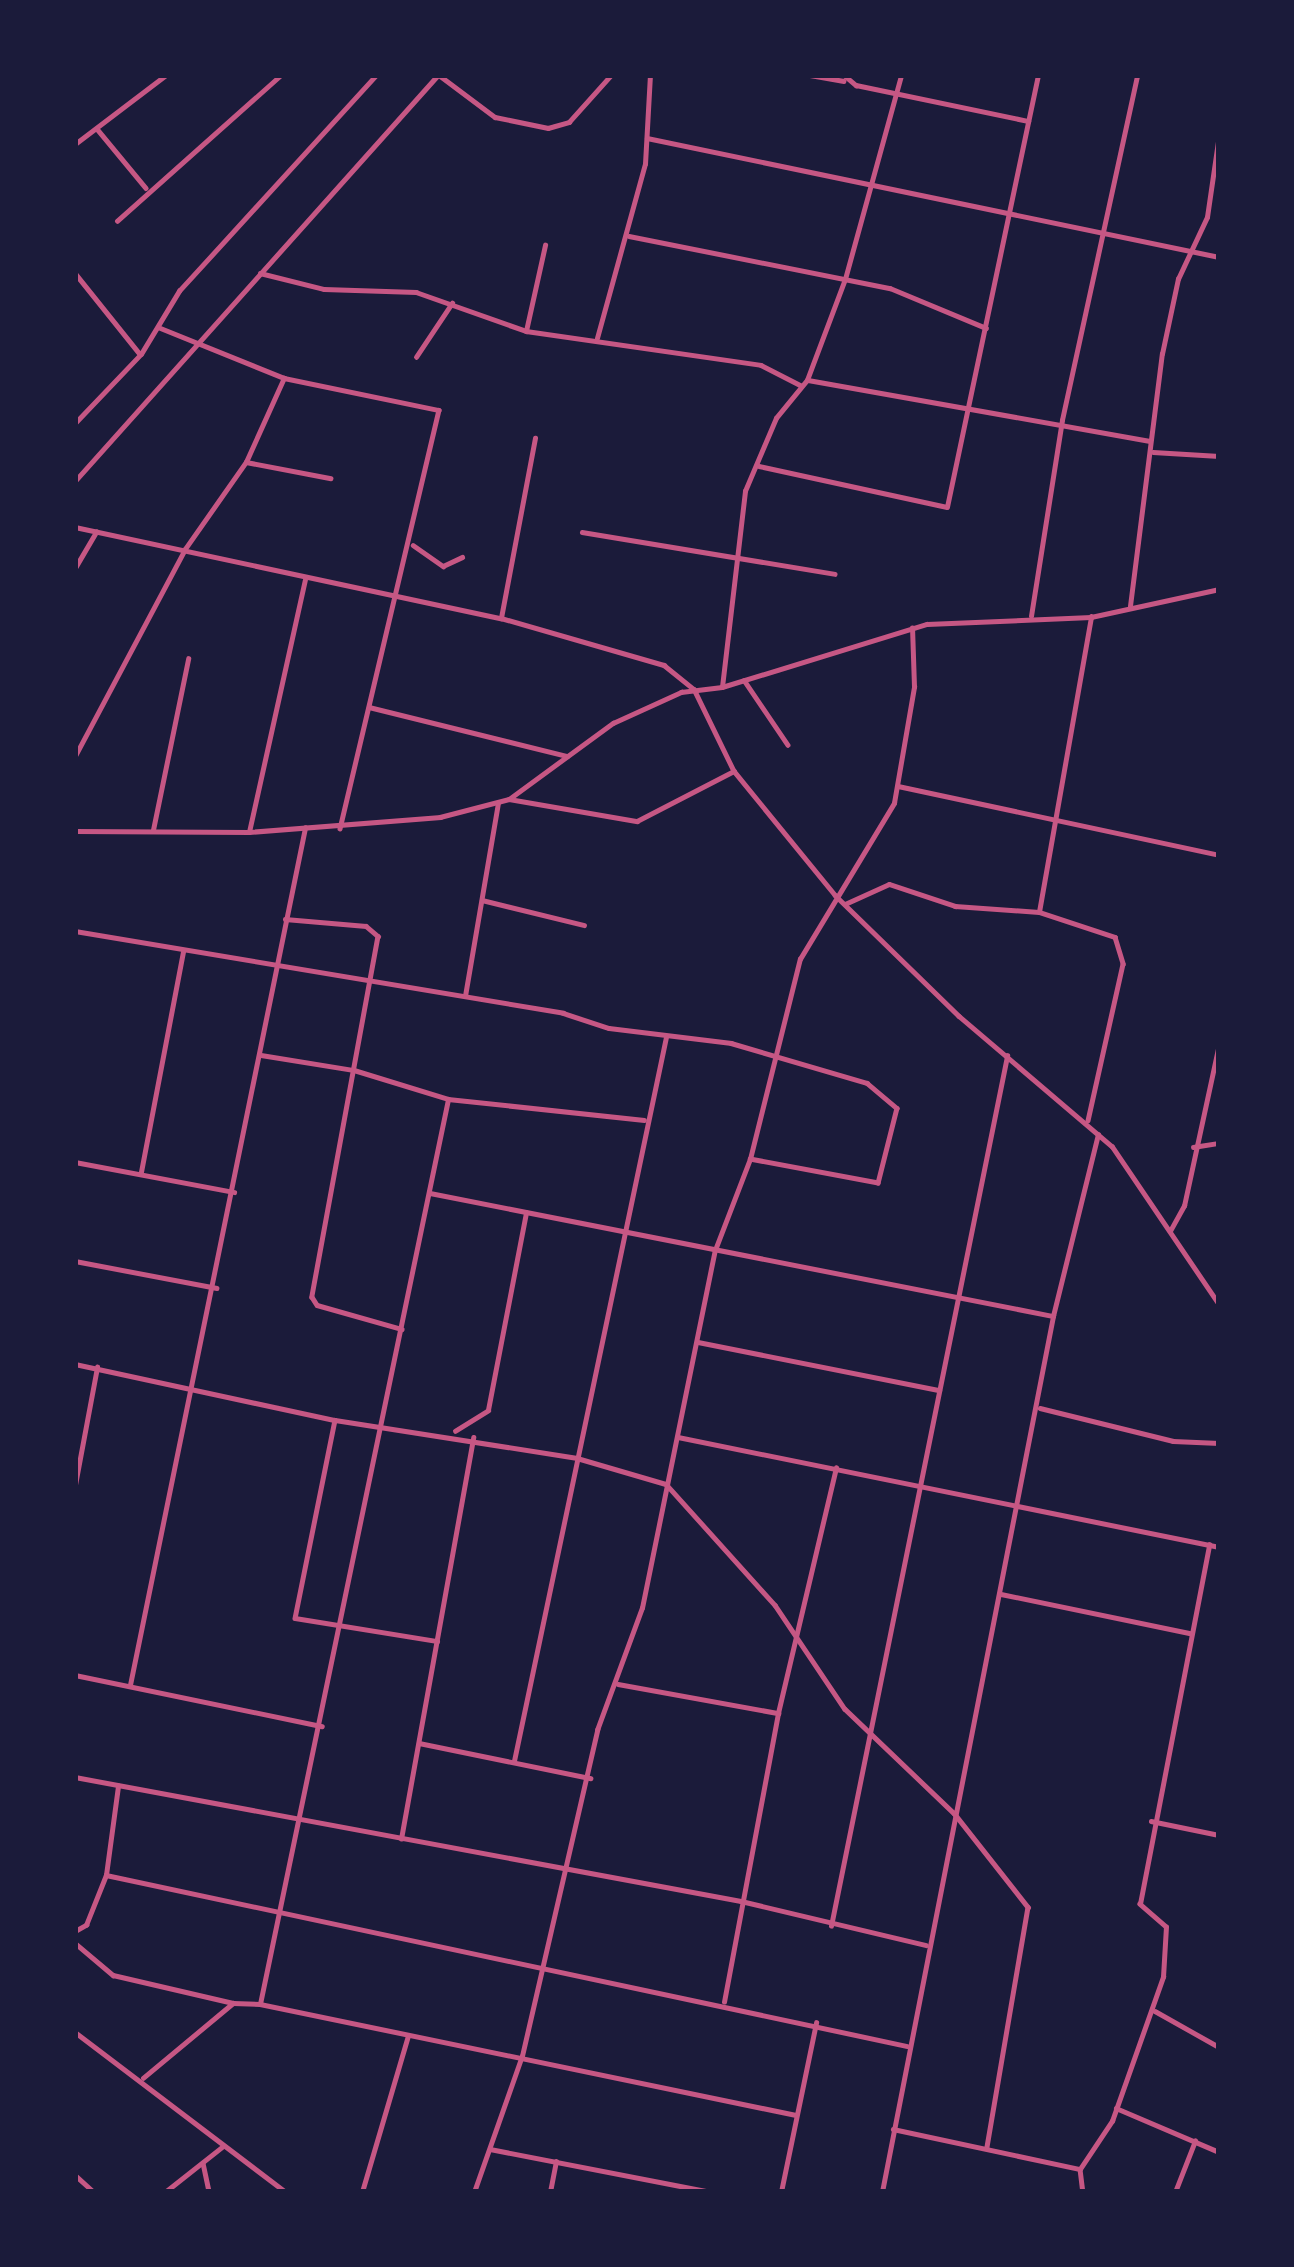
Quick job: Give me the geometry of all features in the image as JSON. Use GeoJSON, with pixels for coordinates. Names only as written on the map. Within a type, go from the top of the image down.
{"type":"FeatureCollection","features":[{"type":"Feature","properties":{"kind":"street"},"geometry":{"type":"LineString","coordinates":[[75,144],[166,75]]}},
{"type":"Feature","properties":{"kind":"street"},"geometry":{"type":"LineString","coordinates":[[117,221],[146,188],[281,75]]}},
{"type":"Feature","properties":{"kind":"street"},"geometry":{"type":"LineString","coordinates":[[75,423],[141,354],[179,291],[376,75]]}},
{"type":"Feature","properties":{"kind":"street"},"geometry":{"type":"LineString","coordinates":[[75,481],[438,75],[495,116],[548,128],[569,122],[611,75]]}},
{"type":"Feature","properties":{"kind":"street"},"geometry":{"type":"LineString","coordinates":[[596,340],[629,236],[647,138],[650,75]]}},
{"type":"Feature","properties":{"kind":"street"},"geometry":{"type":"LineString","coordinates":[[810,75],[844,78],[1028,121]]}},
{"type":"Feature","properties":{"kind":"street"},"geometry":{"type":"LineString","coordinates":[[722,687],[740,556],[742,502],[776,418],[803,382],[845,280],[901,75]]}},
{"type":"Feature","properties":{"kind":"street"},"geometry":{"type":"LineString","coordinates":[[759,466],[947,506],[1038,75]]}},
{"type":"Feature","properties":{"kind":"street"},"geometry":{"type":"LineString","coordinates":[[1031,616],[1062,420],[1089,325],[1102,232],[1138,75]]}},
{"type":"Feature","properties":{"kind":"street"},"geometry":{"type":"LineString","coordinates":[[98,130],[146,188]]}},
{"type":"Feature","properties":{"kind":"street"},"geometry":{"type":"LineString","coordinates":[[1130,606],[1162,354],[1190,252],[1207,217],[1219,135]]}},
{"type":"Feature","properties":{"kind":"street"},"geometry":{"type":"LineString","coordinates":[[647,138],[873,190],[1008,212],[1219,257]]}},
{"type":"Feature","properties":{"kind":"street"},"geometry":{"type":"LineString","coordinates":[[629,236],[890,288],[986,328]]}},
{"type":"Feature","properties":{"kind":"street"},"geometry":{"type":"LineString","coordinates":[[526,331],[545,245]]}},
{"type":"Feature","properties":{"kind":"street"},"geometry":{"type":"LineString","coordinates":[[75,273],[141,354]]}},
{"type":"Feature","properties":{"kind":"street"},"geometry":{"type":"LineString","coordinates":[[260,273],[298,286],[391,289],[452,303],[526,331],[761,365],[803,382],[906,400],[969,403],[1150,441]]}},
{"type":"Feature","properties":{"kind":"street"},"geometry":{"type":"LineString","coordinates":[[416,357],[452,303]]}},
{"type":"Feature","properties":{"kind":"street"},"geometry":{"type":"LineString","coordinates":[[158,326],[284,378],[439,410],[413,545],[394,596],[340,828]]}},
{"type":"Feature","properties":{"kind":"street"},"geometry":{"type":"LineString","coordinates":[[75,756],[185,549],[246,462],[284,378]]}},
{"type":"Feature","properties":{"kind":"street"},"geometry":{"type":"LineString","coordinates":[[501,618],[535,438]]}},
{"type":"Feature","properties":{"kind":"street"},"geometry":{"type":"LineString","coordinates":[[1151,452],[1219,456]]}},
{"type":"Feature","properties":{"kind":"street"},"geometry":{"type":"LineString","coordinates":[[246,462],[331,478]]}},
{"type":"Feature","properties":{"kind":"street"},"geometry":{"type":"LineString","coordinates":[[75,527],[305,580],[501,618],[655,659],[694,689],[734,771],[835,895],[1099,1133],[1219,1304]]}},
{"type":"Feature","properties":{"kind":"street"},"geometry":{"type":"LineString","coordinates":[[75,568],[96,532]]}},
{"type":"Feature","properties":{"kind":"street"},"geometry":{"type":"LineString","coordinates":[[582,532],[835,574]]}},
{"type":"Feature","properties":{"kind":"street"},"geometry":{"type":"LineString","coordinates":[[413,545],[443,566],[462,557]]}},
{"type":"Feature","properties":{"kind":"street"},"geometry":{"type":"LineString","coordinates":[[249,832],[305,580]]}},
{"type":"Feature","properties":{"kind":"street"},"geometry":{"type":"LineString","coordinates":[[75,831],[340,828],[498,803],[652,702],[694,689],[722,687],[912,628],[1031,616],[1091,617],[1219,589]]}},
{"type":"Feature","properties":{"kind":"street"},"geometry":{"type":"LineString","coordinates":[[1040,912],[1091,617]]}},
{"type":"Feature","properties":{"kind":"street"},"geometry":{"type":"LineString","coordinates":[[474,2192],[522,2056],[590,1778],[642,1608],[715,1250],[750,1159],[800,959],[898,786],[914,687],[912,628]]}},
{"type":"Feature","properties":{"kind":"street"},"geometry":{"type":"LineString","coordinates":[[153,832],[188,659]]}},
{"type":"Feature","properties":{"kind":"street"},"geometry":{"type":"LineString","coordinates":[[744,680],[788,745]]}},
{"type":"Feature","properties":{"kind":"street"},"geometry":{"type":"LineString","coordinates":[[369,707],[568,756]]}},
{"type":"Feature","properties":{"kind":"street"},"geometry":{"type":"LineString","coordinates":[[509,799],[637,821],[734,771]]}},
{"type":"Feature","properties":{"kind":"street"},"geometry":{"type":"LineString","coordinates":[[898,786],[1054,825],[1219,855]]}},
{"type":"Feature","properties":{"kind":"street"},"geometry":{"type":"LineString","coordinates":[[465,996],[498,803]]}},
{"type":"Feature","properties":{"kind":"street"},"geometry":{"type":"LineString","coordinates":[[130,1685],[196,1387],[261,1055],[274,964],[305,828]]}},
{"type":"Feature","properties":{"kind":"street"},"geometry":{"type":"LineString","coordinates":[[845,904],[881,884],[955,906],[1040,912],[1101,929],[1124,949],[1113,1032],[1087,1122]]}},
{"type":"Feature","properties":{"kind":"street"},"geometry":{"type":"LineString","coordinates":[[482,900],[584,925]]}},
{"type":"Feature","properties":{"kind":"street"},"geometry":{"type":"LineString","coordinates":[[285,919],[374,928],[372,982],[312,1297],[317,1305],[402,1329]]}},
{"type":"Feature","properties":{"kind":"street"},"geometry":{"type":"LineString","coordinates":[[75,931],[465,996],[666,1037],[731,1043],[889,1094],[897,1108],[884,1178],[872,1183],[750,1159]]}},
{"type":"Feature","properties":{"kind":"street"},"geometry":{"type":"LineString","coordinates":[[141,1172],[183,951]]}},
{"type":"Feature","properties":{"kind":"street"},"geometry":{"type":"LineString","coordinates":[[514,1761],[621,1229],[666,1037]]}},
{"type":"Feature","properties":{"kind":"street"},"geometry":{"type":"LineString","coordinates":[[1170,1232],[1181,1216],[1219,1044]]}},
{"type":"Feature","properties":{"kind":"street"},"geometry":{"type":"LineString","coordinates":[[831,1926],[1007,1054]]}},
{"type":"Feature","properties":{"kind":"street"},"geometry":{"type":"LineString","coordinates":[[261,1055],[354,1070],[448,1099],[645,1120]]}},
{"type":"Feature","properties":{"kind":"street"},"geometry":{"type":"LineString","coordinates":[[260,2004],[343,1627],[448,1099]]}},
{"type":"Feature","properties":{"kind":"street"},"geometry":{"type":"LineString","coordinates":[[882,2192],[926,1946],[1016,1503],[1040,1408],[1053,1316],[1099,1133]]}},
{"type":"Feature","properties":{"kind":"street"},"geometry":{"type":"LineString","coordinates":[[1193,1147],[1219,1142]]}},
{"type":"Feature","properties":{"kind":"street"},"geometry":{"type":"LineString","coordinates":[[75,1162],[234,1192]]}},
{"type":"Feature","properties":{"kind":"street"},"geometry":{"type":"LineString","coordinates":[[430,1193],[1053,1316]]}},
{"type":"Feature","properties":{"kind":"street"},"geometry":{"type":"LineString","coordinates":[[452,1433],[488,1410],[526,1213]]}},
{"type":"Feature","properties":{"kind":"street"},"geometry":{"type":"LineString","coordinates":[[75,1261],[216,1288]]}},
{"type":"Feature","properties":{"kind":"street"},"geometry":{"type":"LineString","coordinates":[[698,1342],[940,1390]]}},
{"type":"Feature","properties":{"kind":"street"},"geometry":{"type":"LineString","coordinates":[[75,1364],[335,1420],[452,1433],[577,1458],[666,1484],[797,1639],[868,1736],[954,1813],[1029,1911],[987,2147]]}},
{"type":"Feature","properties":{"kind":"street"},"geometry":{"type":"LineString","coordinates":[[75,1485],[97,1366]]}},
{"type":"Feature","properties":{"kind":"street"},"geometry":{"type":"LineString","coordinates":[[1040,1408],[1173,1441],[1219,1443]]}},
{"type":"Feature","properties":{"kind":"street"},"geometry":{"type":"LineString","coordinates":[[335,1420],[294,1617],[437,1642]]}},
{"type":"Feature","properties":{"kind":"street"},"geometry":{"type":"LineString","coordinates":[[401,1841],[473,1437]]}},
{"type":"Feature","properties":{"kind":"street"},"geometry":{"type":"LineString","coordinates":[[678,1437],[1219,1546]]}},
{"type":"Feature","properties":{"kind":"street"},"geometry":{"type":"LineString","coordinates":[[724,2002],[778,1713],[836,1468]]}},
{"type":"Feature","properties":{"kind":"street"},"geometry":{"type":"LineString","coordinates":[[1083,2192],[1080,2169],[1116,2108],[1155,2012],[1166,1927],[1140,1912],[1151,1821],[1209,1545]]}},
{"type":"Feature","properties":{"kind":"street"},"geometry":{"type":"LineString","coordinates":[[1000,1594],[1190,1633]]}},
{"type":"Feature","properties":{"kind":"street"},"geometry":{"type":"LineString","coordinates":[[75,1675],[322,1726]]}},
{"type":"Feature","properties":{"kind":"street"},"geometry":{"type":"LineString","coordinates":[[617,1684],[778,1713]]}},
{"type":"Feature","properties":{"kind":"street"},"geometry":{"type":"LineString","coordinates":[[418,1742],[590,1778]]}},
{"type":"Feature","properties":{"kind":"street"},"geometry":{"type":"LineString","coordinates":[[75,1777],[741,1901],[926,1946]]}},
{"type":"Feature","properties":{"kind":"street"},"geometry":{"type":"LineString","coordinates":[[75,1931],[86,1925],[106,1875],[118,1786]]}},
{"type":"Feature","properties":{"kind":"street"},"geometry":{"type":"LineString","coordinates":[[1151,1821],[1219,1835]]}},
{"type":"Feature","properties":{"kind":"street"},"geometry":{"type":"LineString","coordinates":[[106,1875],[724,2002],[907,2046]]}},
{"type":"Feature","properties":{"kind":"street"},"geometry":{"type":"LineString","coordinates":[[75,1942],[113,1975],[796,2115]]}},
{"type":"Feature","properties":{"kind":"street"},"geometry":{"type":"LineString","coordinates":[[142,2078],[233,2003]]}},
{"type":"Feature","properties":{"kind":"street"},"geometry":{"type":"LineString","coordinates":[[1155,2012],[1219,2047]]}},
{"type":"Feature","properties":{"kind":"street"},"geometry":{"type":"LineString","coordinates":[[781,2192],[816,2024]]}},
{"type":"Feature","properties":{"kind":"street"},"geometry":{"type":"LineString","coordinates":[[75,2032],[142,2078],[286,2192]]}},
{"type":"Feature","properties":{"kind":"street"},"geometry":{"type":"LineString","coordinates":[[362,2192],[409,2036]]}},
{"type":"Feature","properties":{"kind":"street"},"geometry":{"type":"LineString","coordinates":[[1116,2108],[1219,2152]]}},
{"type":"Feature","properties":{"kind":"street"},"geometry":{"type":"LineString","coordinates":[[892,2129],[1080,2169]]}},
{"type":"Feature","properties":{"kind":"street"},"geometry":{"type":"LineString","coordinates":[[1174,2192],[1195,2140]]}},
{"type":"Feature","properties":{"kind":"street"},"geometry":{"type":"LineString","coordinates":[[165,2192],[223,2145]]}},
{"type":"Feature","properties":{"kind":"street"},"geometry":{"type":"LineString","coordinates":[[490,2149],[712,2192]]}},
{"type":"Feature","properties":{"kind":"street"},"geometry":{"type":"LineString","coordinates":[[550,2192],[556,2162]]}},
{"type":"Feature","properties":{"kind":"street"},"geometry":{"type":"LineString","coordinates":[[203,2163],[209,2192]]}},
{"type":"Feature","properties":{"kind":"street"},"geometry":{"type":"LineString","coordinates":[[75,2175],[94,2192]]}}]}
